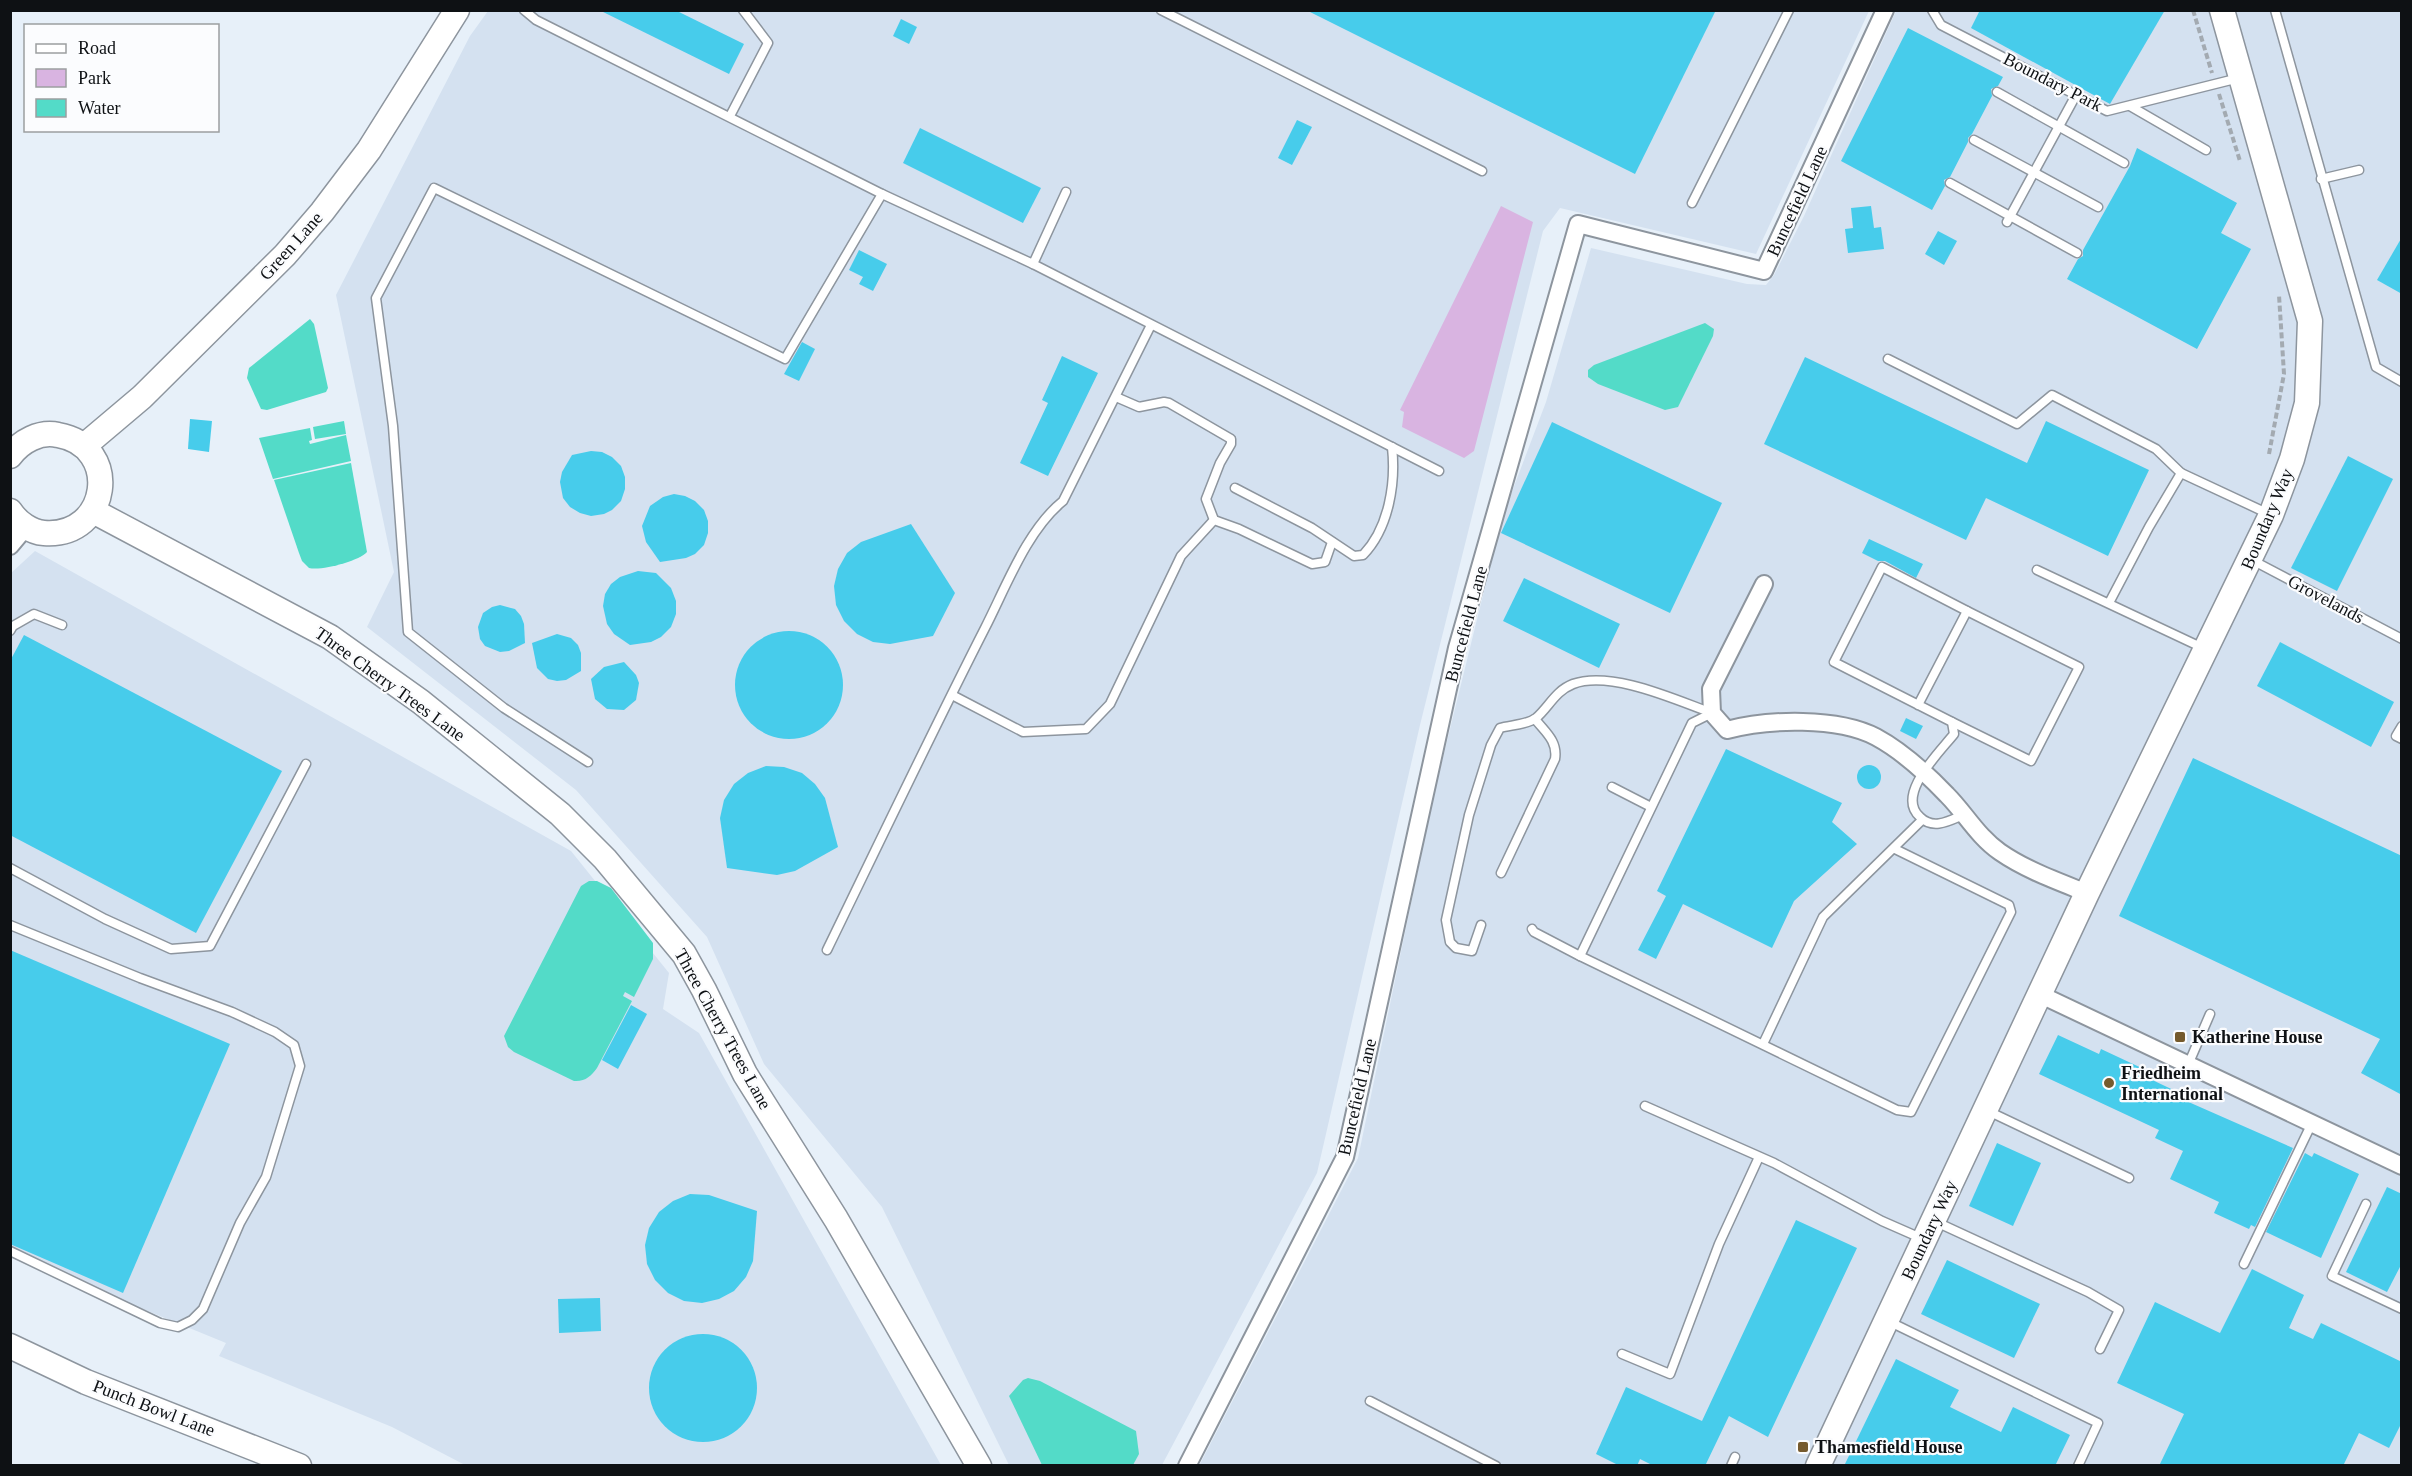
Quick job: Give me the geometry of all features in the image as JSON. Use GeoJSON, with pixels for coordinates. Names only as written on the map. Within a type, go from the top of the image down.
{"type":"FeatureCollection","features":[{"type":"Feature","properties":{"kind":"street","name":"Green Lane"},"geometry":{"type":"LineString","coordinates":[[84,446],[142,397],[285,255],[322,212],[369,150],[457,10]]}},
{"type":"Feature","properties":{"kind":"street","name":"Buncefield Lane"},"geometry":{"type":"LineString","coordinates":[[1187,1466],[1345,1157],[1458,648],[1578,224],[1764,271],[1886,10]]}},
{"type":"Feature","properties":{"kind":"street","name":"Boundary Way"},"geometry":{"type":"LineString","coordinates":[[1818,1466],[2087,893],[2271,515],[2292,459],[2307,403],[2310,321],[2222,10]]}},
{"type":"Feature","properties":{"kind":"street"},"geometry":{"type":"LineString","coordinates":[[10,456],[27,440],[41,435],[56,434],[70,438],[84,446],[93,456],[99,470],[101,484],[99,498],[93,512],[83,522],[70,530],[55,533],[40,532],[18,519],[10,546]]}},
{"type":"Feature","properties":{"kind":"street","name":"Three Cherry Trees Lane"},"geometry":{"type":"LineString","coordinates":[[93,512],[330,637],[422,702],[560,814],[605,859],[684,954],[745,1074],[836,1219],[979,1466]]}},
{"type":"Feature","properties":{"kind":"street"},"geometry":{"type":"LineString","coordinates":[[1764,584],[1711,689],[1713,713],[1727,730],[1748,724],[1803,723],[1838,725],[1875,736],[1924,772],[1951,799],[1973,828],[1999,851],[2037,872],[2087,893]]}},
{"type":"Feature","properties":{"kind":"street"},"geometry":{"type":"LineString","coordinates":[[2039,994],[2402,1166]]}},
{"type":"Feature","properties":{"kind":"street","name":"Punch Bowl Lane"},"geometry":{"type":"LineString","coordinates":[[10,1346],[86,1382],[299,1466]]}},
{"type":"Feature","properties":{"kind":"lane"},"geometry":{"type":"LineString","coordinates":[[524,10],[536,20],[882,194],[1033,264],[1439,471]]}},
{"type":"Feature","properties":{"kind":"lane"},"geometry":{"type":"LineString","coordinates":[[730,116],[768,43],[743,10]]}},
{"type":"Feature","properties":{"kind":"lane"},"geometry":{"type":"LineString","coordinates":[[1161,10],[1482,171]]}},
{"type":"Feature","properties":{"kind":"lane"},"geometry":{"type":"LineString","coordinates":[[1692,203],[1789,10]]}},
{"type":"Feature","properties":{"kind":"lane","name":"Boundary Park"},"geometry":{"type":"LineString","coordinates":[[1932,10],[1941,25],[2107,111],[2240,78]]}},
{"type":"Feature","properties":{"kind":"lane"},"geometry":{"type":"LineString","coordinates":[[2275,10],[2376,367],[2402,382]]}},
{"type":"Feature","properties":{"kind":"lane"},"geometry":{"type":"LineString","coordinates":[[1997,92],[2124,163]]}},
{"type":"Feature","properties":{"kind":"lane"},"geometry":{"type":"LineString","coordinates":[[2009,219],[2076,95]]}},
{"type":"Feature","properties":{"kind":"lane"},"geometry":{"type":"LineString","coordinates":[[2130,106],[2206,150]]}},
{"type":"Feature","properties":{"kind":"lane"},"geometry":{"type":"LineString","coordinates":[[1974,140],[2098,207]]}},
{"type":"Feature","properties":{"kind":"lane"},"geometry":{"type":"LineString","coordinates":[[2321,179],[2359,170]]}},
{"type":"Feature","properties":{"kind":"lane"},"geometry":{"type":"LineString","coordinates":[[1950,183],[2009,219],[2077,253]]}},
{"type":"Feature","properties":{"kind":"lane"},"geometry":{"type":"LineString","coordinates":[[588,762],[504,708],[408,632],[393,426],[376,298],[434,188],[785,359],[882,194]]}},
{"type":"Feature","properties":{"kind":"lane"},"geometry":{"type":"LineString","coordinates":[[1033,264],[1066,192]]}},
{"type":"Feature","properties":{"kind":"lane"},"geometry":{"type":"LineString","coordinates":[[827,950],[1025,551],[1048,513],[1063,501],[1151,325]]}},
{"type":"Feature","properties":{"kind":"lane"},"geometry":{"type":"LineString","coordinates":[[1888,359],[2017,424],[2052,395],[2156,449],[2181,473],[2271,515]]}},
{"type":"Feature","properties":{"kind":"lane"},"geometry":{"type":"LineString","coordinates":[[1116,398],[1139,407],[1169,403],[1231,439],[1231,444],[1220,463],[1206,499],[1214,520],[1239,529],[1312,564],[1325,562],[1332,542]]}},
{"type":"Feature","properties":{"kind":"lane"},"geometry":{"type":"LineString","coordinates":[[1235,488],[1312,528],[1354,556],[1363,555],[1370,547],[1393,493],[1395,469],[1392,447]]}},
{"type":"Feature","properties":{"kind":"lane"},"geometry":{"type":"LineString","coordinates":[[2109,603],[2148,527],[2181,473]]}},
{"type":"Feature","properties":{"kind":"lane"},"geometry":{"type":"LineString","coordinates":[[952,695],[1023,732],[1086,729],[1110,704],[1181,556],[1214,520]]}},
{"type":"Feature","properties":{"kind":"lane","name":"Grovelands"},"geometry":{"type":"LineString","coordinates":[[2250,559],[2402,639]]}},
{"type":"Feature","properties":{"kind":"lane"},"geometry":{"type":"LineString","coordinates":[[1882,567],[2079,667],[2031,761],[1918,705],[1834,662],[1882,567]]}},
{"type":"Feature","properties":{"kind":"lane"},"geometry":{"type":"LineString","coordinates":[[2037,570],[2206,650]]}},
{"type":"Feature","properties":{"kind":"lane"},"geometry":{"type":"LineString","coordinates":[[1918,705],[1967,610]]}},
{"type":"Feature","properties":{"kind":"lane"},"geometry":{"type":"LineString","coordinates":[[10,631],[13,626],[34,614],[63,626]]}},
{"type":"Feature","properties":{"kind":"lane"},"geometry":{"type":"LineString","coordinates":[[1481,925],[1472,951],[1456,948],[1450,942],[1446,920],[1469,815],[1495,733],[1500,728],[1535,719],[1554,696],[1574,684],[1604,681],[1668,697],[1713,713]]}},
{"type":"Feature","properties":{"kind":"lane"},"geometry":{"type":"LineString","coordinates":[[1580,956],[1692,723],[1713,713]]}},
{"type":"Feature","properties":{"kind":"lane"},"geometry":{"type":"LineString","coordinates":[[1501,873],[1555,759],[1554,741],[1535,719]]}},
{"type":"Feature","properties":{"kind":"lane"},"geometry":{"type":"LineString","coordinates":[[1952,722],[1954,734],[1924,772],[1911,796],[1913,810],[1922,820],[1933,825],[1963,815]]}},
{"type":"Feature","properties":{"kind":"lane"},"geometry":{"type":"LineString","coordinates":[[2402,726],[2396,736],[2402,739]]}},
{"type":"Feature","properties":{"kind":"lane"},"geometry":{"type":"LineString","coordinates":[[10,868],[105,918],[171,949],[210,945],[306,764]]}},
{"type":"Feature","properties":{"kind":"lane"},"geometry":{"type":"LineString","coordinates":[[1612,787],[1651,807]]}},
{"type":"Feature","properties":{"kind":"lane"},"geometry":{"type":"LineString","coordinates":[[1763,1044],[1823,917],[1895,849],[1922,820]]}},
{"type":"Feature","properties":{"kind":"lane"},"geometry":{"type":"LineString","coordinates":[[1533,929],[1534,932],[1580,956],[1897,1110],[1911,1112],[2011,912],[2009,905],[1895,849]]}},
{"type":"Feature","properties":{"kind":"lane"},"geometry":{"type":"LineString","coordinates":[[10,925],[140,978],[232,1012],[275,1032],[294,1046],[300,1066],[266,1177],[240,1223],[203,1309],[192,1320],[178,1328],[160,1323],[10,1251]]}},
{"type":"Feature","properties":{"kind":"lane"},"geometry":{"type":"LineString","coordinates":[[2188,1065],[2210,1014]]}},
{"type":"Feature","properties":{"kind":"lane"},"geometry":{"type":"LineString","coordinates":[[1645,1106],[1759,1157],[1882,1221],[1930,1230],[2088,1292],[2119,1310],[2100,1349]]}},
{"type":"Feature","properties":{"kind":"lane"},"geometry":{"type":"LineString","coordinates":[[1985,1109],[2129,1178]]}},
{"type":"Feature","properties":{"kind":"lane"},"geometry":{"type":"LineString","coordinates":[[2244,1264],[2312,1123]]}},
{"type":"Feature","properties":{"kind":"lane"},"geometry":{"type":"LineString","coordinates":[[1622,1354],[1671,1374],[1719,1244],[1759,1157]]}},
{"type":"Feature","properties":{"kind":"lane"},"geometry":{"type":"LineString","coordinates":[[2366,1204],[2332,1276],[2402,1309]]}},
{"type":"Feature","properties":{"kind":"lane"},"geometry":{"type":"LineString","coordinates":[[1887,1321],[2098,1423],[2078,1466]]}},
{"type":"Feature","properties":{"kind":"lane"},"geometry":{"type":"LineString","coordinates":[[1370,1401],[1496,1466]]}},
{"type":"Feature","properties":{"kind":"path"},"geometry":{"type":"LineString","coordinates":[[2193,10],[2244,171]]}},
{"type":"Feature","properties":{"kind":"path"},"geometry":{"type":"LineString","coordinates":[[2267,464],[2284,374],[2279,292]]}},
{"type":"Feature","properties":{"kind":"shaded area"},"geometry":{"type":"Polygon","coordinates":[[[488,11],[1869,11],[1756,254],[1560,208],[1543,231],[1420,725],[1317,1173],[1162,1465],[1009,1465],[882,1207],[764,1064],[707,937],[576,790],[367,627],[394,572],[336,295],[470,36],[488,11]]]}},
{"type":"Feature","properties":{"kind":"shaded area"},"geometry":{"type":"Polygon","coordinates":[[[1896,11],[2401,11],[2401,1465],[1199,1466],[1358,1158],[1433,798],[1502,518],[1546,402],[1591,248],[1747,284],[1766,285],[1774,275],[1804,216],[1896,11]]]}},
{"type":"Feature","properties":{"kind":"shaded area"},"geometry":{"type":"Polygon","coordinates":[[[35,551],[571,851],[669,973],[663,1009],[699,1033],[941,1465],[465,1465],[392,1427],[219,1356],[226,1343],[11,1255],[10,574],[35,551]]]}},
{"type":"Feature","properties":{"kind":"green space"},"geometry":{"type":"Polygon","coordinates":[[[1501,206],[1533,222],[1474,451],[1464,458],[1402,427],[1404,412],[1400,410],[1501,206]]]}},
{"type":"Feature","properties":{"kind":"water"},"geometry":{"type":"Polygon","coordinates":[[[310,319],[314,324],[328,388],[326,392],[267,410],[261,409],[247,378],[249,368],[310,319]]]}},
{"type":"Feature","properties":{"kind":"water"},"geometry":{"type":"Polygon","coordinates":[[[1705,323],[1714,329],[1713,336],[1678,407],[1665,410],[1598,384],[1588,377],[1588,370],[1594,365],[1705,323]]]}},
{"type":"Feature","properties":{"kind":"water"},"geometry":{"type":"Polygon","coordinates":[[[344,421],[346,434],[315,439],[313,427],[344,421]]]}},
{"type":"Feature","properties":{"kind":"water"},"geometry":{"type":"Polygon","coordinates":[[[310,428],[312,440],[309,441],[310,444],[346,435],[351,461],[273,479],[259,438],[310,428]]]}},
{"type":"Feature","properties":{"kind":"water"},"geometry":{"type":"Polygon","coordinates":[[[351,463],[367,552],[356,559],[340,564],[309,568],[302,561],[274,480],[351,463]]]}},
{"type":"Feature","properties":{"kind":"water"},"geometry":{"type":"Polygon","coordinates":[[[589,881],[597,881],[611,888],[653,943],[653,959],[634,997],[625,992],[623,996],[632,1001],[597,1068],[587,1078],[574,1081],[514,1052],[508,1047],[504,1036],[581,886],[589,881]]]}},
{"type":"Feature","properties":{"kind":"water"},"geometry":{"type":"Polygon","coordinates":[[[1028,1378],[1040,1381],[1136,1431],[1139,1454],[1133,1465],[1042,1465],[1009,1396],[1023,1380],[1028,1378]]]}},
{"type":"Feature","properties":{"kind":"building"},"geometry":{"type":"Polygon","coordinates":[[[599,10],[675,10],[744,44],[729,74],[599,10]]]}},
{"type":"Feature","properties":{"kind":"building"},"geometry":{"type":"Polygon","coordinates":[[[1306,10],[1716,10],[1635,174],[1306,10]]]}},
{"type":"Feature","properties":{"kind":"building"},"geometry":{"type":"Polygon","coordinates":[[[1980,10],[2165,10],[2110,104],[1971,28],[1980,10]]]}},
{"type":"Feature","properties":{"kind":"building"},"geometry":{"type":"Polygon","coordinates":[[[901,19],[917,27],[909,44],[893,36],[901,19]]]}},
{"type":"Feature","properties":{"kind":"building"},"geometry":{"type":"Polygon","coordinates":[[[1908,28],[2003,77],[1998,86],[1991,89],[1992,96],[1968,138],[1950,177],[1944,180],[1945,186],[1932,210],[1841,161],[1908,28]]]}},
{"type":"Feature","properties":{"kind":"building"},"geometry":{"type":"Polygon","coordinates":[[[1297,120],[1312,127],[1292,165],[1278,158],[1297,120]]]}},
{"type":"Feature","properties":{"kind":"building"},"geometry":{"type":"Polygon","coordinates":[[[920,128],[1041,188],[1023,223],[903,163],[920,128]]]}},
{"type":"Feature","properties":{"kind":"building"},"geometry":{"type":"Polygon","coordinates":[[[2137,148],[2237,203],[2221,233],[2251,249],[2197,349],[2067,279],[2078,259],[2083,256],[2083,250],[2130,166],[2137,148]]]}},
{"type":"Feature","properties":{"kind":"building"},"geometry":{"type":"Polygon","coordinates":[[[1871,206],[1874,228],[1881,227],[1884,249],[1848,253],[1845,229],[1853,228],[1851,208],[1871,206]]]}},
{"type":"Feature","properties":{"kind":"building"},"geometry":{"type":"Polygon","coordinates":[[[1938,231],[1957,241],[1944,265],[1925,254],[1938,231]]]}},
{"type":"Feature","properties":{"kind":"building"},"geometry":{"type":"Polygon","coordinates":[[[2402,237],[2402,294],[2377,280],[2402,237]]]}},
{"type":"Feature","properties":{"kind":"building"},"geometry":{"type":"Polygon","coordinates":[[[859,250],[887,264],[873,291],[859,284],[863,277],[849,270],[859,250]]]}},
{"type":"Feature","properties":{"kind":"building"},"geometry":{"type":"Polygon","coordinates":[[[802,342],[815,349],[799,381],[784,374],[802,342]]]}},
{"type":"Feature","properties":{"kind":"building"},"geometry":{"type":"Polygon","coordinates":[[[1062,356],[1098,373],[1048,476],[1020,463],[1048,403],[1042,400],[1062,356]]]}},
{"type":"Feature","properties":{"kind":"building"},"geometry":{"type":"Polygon","coordinates":[[[1805,357],[2027,463],[2046,421],[2149,470],[2108,556],[1986,498],[1966,540],[1764,444],[1805,357]]]}},
{"type":"Feature","properties":{"kind":"building"},"geometry":{"type":"Polygon","coordinates":[[[190,419],[212,421],[209,452],[188,449],[190,419]]]}},
{"type":"Feature","properties":{"kind":"building"},"geometry":{"type":"Polygon","coordinates":[[[1552,422],[1722,503],[1670,613],[1501,533],[1552,422]]]}},
{"type":"Feature","properties":{"kind":"building"},"geometry":{"type":"Polygon","coordinates":[[[591,451],[602,452],[612,457],[621,466],[625,477],[625,489],[621,501],[612,510],[591,516],[570,507],[563,498],[560,482],[562,472],[572,455],[591,451]]]}},
{"type":"Feature","properties":{"kind":"building"},"geometry":{"type":"Polygon","coordinates":[[[2348,456],[2393,479],[2337,591],[2291,568],[2348,456]]]}},
{"type":"Feature","properties":{"kind":"building"},"geometry":{"type":"Polygon","coordinates":[[[674,494],[695,501],[704,510],[708,521],[708,533],[704,545],[695,554],[686,558],[660,562],[646,542],[642,526],[650,506],[663,497],[674,494]]]}},
{"type":"Feature","properties":{"kind":"building"},"geometry":{"type":"Polygon","coordinates":[[[911,524],[955,593],[933,636],[890,644],[873,642],[857,634],[844,621],[836,605],[834,586],[838,569],[847,553],[861,542],[911,524]]]}},
{"type":"Feature","properties":{"kind":"building"},"geometry":{"type":"Polygon","coordinates":[[[1869,539],[1923,564],[1916,578],[1885,561],[1878,561],[1862,553],[1869,539]]]}},
{"type":"Feature","properties":{"kind":"building"},"geometry":{"type":"Polygon","coordinates":[[[638,571],[656,573],[671,588],[676,601],[676,614],[671,627],[661,637],[651,642],[630,645],[614,634],[607,624],[603,606],[605,594],[611,584],[620,577],[638,571]]]}},
{"type":"Feature","properties":{"kind":"building"},"geometry":{"type":"Polygon","coordinates":[[[1524,578],[1620,624],[1599,668],[1503,621],[1524,578]]]}},
{"type":"Feature","properties":{"kind":"building"},"geometry":{"type":"Polygon","coordinates":[[[500,605],[515,609],[521,616],[525,643],[509,651],[500,652],[485,646],[480,639],[478,627],[483,613],[500,605]]]}},
{"type":"Feature","properties":{"kind":"building"},"geometry":{"type":"Polygon","coordinates":[[[789,631],[810,635],[827,647],[839,664],[843,685],[839,706],[827,723],[810,735],[789,739],[768,735],[751,723],[739,706],[735,685],[739,664],[751,647],[768,635],[789,631]]]}},
{"type":"Feature","properties":{"kind":"building"},"geometry":{"type":"Polygon","coordinates":[[[557,634],[571,638],[578,645],[581,653],[581,671],[566,680],[557,681],[548,679],[537,668],[532,643],[557,634]]]}},
{"type":"Feature","properties":{"kind":"building"},"geometry":{"type":"Polygon","coordinates":[[[24,635],[282,771],[196,933],[10,835],[10,661],[24,635]]]}},
{"type":"Feature","properties":{"kind":"building"},"geometry":{"type":"Polygon","coordinates":[[[2280,642],[2394,702],[2371,747],[2257,686],[2280,642]]]}},
{"type":"Feature","properties":{"kind":"building"},"geometry":{"type":"Polygon","coordinates":[[[624,662],[636,675],[639,683],[636,700],[624,710],[607,709],[595,699],[591,679],[604,667],[624,662]]]}},
{"type":"Feature","properties":{"kind":"building"},"geometry":{"type":"Polygon","coordinates":[[[1906,718],[1923,726],[1916,739],[1900,731],[1906,718]]]}},
{"type":"Feature","properties":{"kind":"building"},"geometry":{"type":"Polygon","coordinates":[[[1726,749],[1842,803],[1832,822],[1857,844],[1794,901],[1772,948],[1683,904],[1656,959],[1638,950],[1666,896],[1657,891],[1726,749]]]}},
{"type":"Feature","properties":{"kind":"building"},"geometry":{"type":"Polygon","coordinates":[[[2193,758],[2402,856],[2402,1095],[2361,1073],[2380,1039],[2119,916],[2193,758]]]}},
{"type":"Feature","properties":{"kind":"building"},"geometry":{"type":"Polygon","coordinates":[[[1864,765],[1874,765],[1881,772],[1881,782],[1874,789],[1864,789],[1857,782],[1857,772],[1864,765]]]}},
{"type":"Feature","properties":{"kind":"building"},"geometry":{"type":"Polygon","coordinates":[[[766,766],[784,767],[802,773],[815,784],[825,798],[838,847],[795,871],[777,875],[727,868],[720,818],[724,800],[734,784],[748,773],[766,766]]]}},
{"type":"Feature","properties":{"kind":"building"},"geometry":{"type":"Polygon","coordinates":[[[10,950],[230,1044],[123,1293],[10,1244],[10,950]]]}},
{"type":"Feature","properties":{"kind":"building"},"geometry":{"type":"Polygon","coordinates":[[[631,1005],[647,1014],[618,1069],[602,1060],[631,1005]]]}},
{"type":"Feature","properties":{"kind":"building"},"geometry":{"type":"Polygon","coordinates":[[[2058,1035],[2099,1054],[2101,1049],[2148,1071],[2146,1077],[2186,1096],[2184,1100],[2293,1148],[2255,1227],[2251,1225],[2249,1229],[2214,1213],[2219,1202],[2170,1179],[2183,1151],[2155,1138],[2159,1130],[2039,1074],[2058,1035]]]}},
{"type":"Feature","properties":{"kind":"building"},"geometry":{"type":"Polygon","coordinates":[[[1997,1143],[2041,1163],[2013,1226],[1969,1206],[1997,1143]]]}},
{"type":"Feature","properties":{"kind":"building"},"geometry":{"type":"Polygon","coordinates":[[[2305,1153],[2312,1157],[2314,1153],[2359,1174],[2321,1258],[2266,1232],[2305,1153]]]}},
{"type":"Feature","properties":{"kind":"building"},"geometry":{"type":"Polygon","coordinates":[[[2387,1187],[2402,1194],[2402,1263],[2387,1292],[2346,1272],[2387,1187]]]}},
{"type":"Feature","properties":{"kind":"building"},"geometry":{"type":"Polygon","coordinates":[[[690,1194],[709,1195],[757,1211],[753,1261],[746,1277],[734,1291],[719,1299],[702,1303],[684,1301],[668,1293],[655,1280],[647,1264],[645,1245],[649,1228],[659,1212],[673,1201],[690,1194]]]}},
{"type":"Feature","properties":{"kind":"building"},"geometry":{"type":"Polygon","coordinates":[[[1796,1220],[1857,1248],[1768,1437],[1729,1416],[1705,1466],[1654,1466],[1640,1459],[1637,1466],[1620,1466],[1596,1454],[1626,1387],[1702,1421],[1796,1220]]]}},
{"type":"Feature","properties":{"kind":"building"},"geometry":{"type":"Polygon","coordinates":[[[1947,1260],[2040,1304],[2014,1358],[1921,1314],[1947,1260]]]}},
{"type":"Feature","properties":{"kind":"building"},"geometry":{"type":"Polygon","coordinates":[[[2252,1269],[2304,1295],[2289,1328],[2313,1339],[2321,1323],[2402,1362],[2402,1422],[2389,1448],[2359,1433],[2343,1466],[2159,1466],[2184,1414],[2117,1383],[2155,1302],[2220,1333],[2252,1269]]]}},
{"type":"Feature","properties":{"kind":"building"},"geometry":{"type":"Polygon","coordinates":[[[600,1298],[601,1331],[559,1333],[558,1299],[600,1298]]]}},
{"type":"Feature","properties":{"kind":"building"},"geometry":{"type":"Polygon","coordinates":[[[703,1334],[724,1338],[741,1350],[753,1367],[757,1388],[753,1409],[741,1426],[724,1438],[703,1442],[682,1438],[665,1426],[653,1409],[649,1388],[653,1367],[665,1350],[682,1338],[703,1334]]]}},
{"type":"Feature","properties":{"kind":"building"},"geometry":{"type":"Polygon","coordinates":[[[1896,1359],[1959,1390],[1950,1407],[2001,1432],[2013,1407],[2070,1435],[2055,1466],[1844,1466],[1896,1359]]]}},
{"type":"Feature","properties":{"kind":"place","name":"Katherine House"},"geometry":{"type":"Point","coordinates":[2180,1037]}},
{"type":"Feature","properties":{"kind":"place","name":"Friedheim International"},"geometry":{"type":"Point","coordinates":[2109,1083]}},
{"type":"Feature","properties":{"kind":"place","name":"Thamesfield House"},"geometry":{"type":"Point","coordinates":[1803,1447]}}]}
